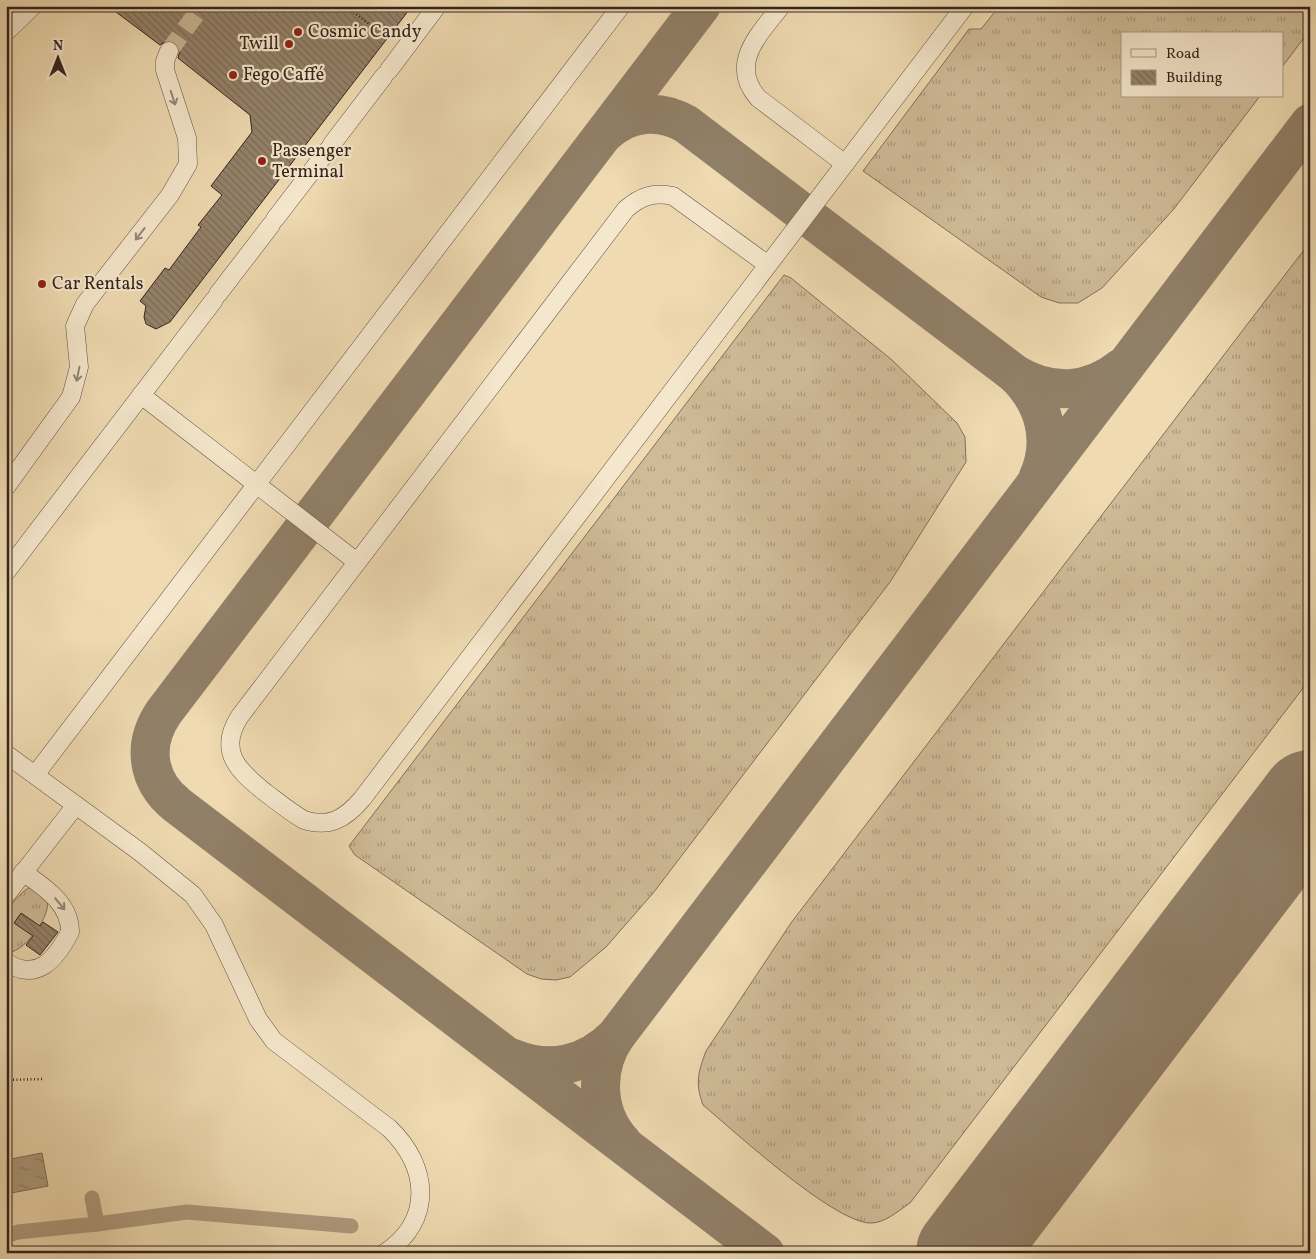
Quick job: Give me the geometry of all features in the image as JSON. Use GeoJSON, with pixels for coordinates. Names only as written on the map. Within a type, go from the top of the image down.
{"type":"FeatureCollection","features":[{"type":"Feature","properties":{"kind":"street"},"geometry":{"type":"LineString","coordinates":[[6,32],[32,6]]}},
{"type":"Feature","properties":{"kind":"street"},"geometry":{"type":"LineString","coordinates":[[6,572],[437,6]]}},
{"type":"Feature","properties":{"kind":"street"},"geometry":{"type":"LineString","coordinates":[[35,776],[621,6]]}},
{"type":"Feature","properties":{"kind":"street"},"geometry":{"type":"LineString","coordinates":[[781,6],[748,53],[746,70],[749,85],[758,98],[845,164]]}},
{"type":"Feature","properties":{"kind":"street"},"geometry":{"type":"LineString","coordinates":[[768,265],[680,199],[656,194],[640,198],[626,209],[240,716],[231,735],[232,757],[243,775],[291,812],[315,824],[329,824],[341,819],[352,811],[362,799],[965,6]]}},
{"type":"Feature","properties":{"kind":"street"},"geometry":{"type":"LineString","coordinates":[[6,487],[71,397],[79,367],[75,326],[79,314],[170,195],[188,164],[187,138],[165,70],[165,61],[169,51]]}},
{"type":"Feature","properties":{"kind":"street"},"geometry":{"type":"LineString","coordinates":[[141,395],[357,562]]}},
{"type":"Feature","properties":{"kind":"street"},"geometry":{"type":"LineString","coordinates":[[6,754],[76,805],[193,896],[214,925],[258,1019],[274,1041],[389,1128],[412,1154],[417,1167],[420,1188],[417,1209],[403,1237],[385,1253]]}},
{"type":"Feature","properties":{"kind":"street"},"geometry":{"type":"LineString","coordinates":[[6,895],[76,805]]}},
{"type":"Feature","properties":{"kind":"street"},"geometry":{"type":"LineString","coordinates":[[6,962],[14,968],[36,970],[47,965],[70,932],[70,922],[66,911],[58,900],[23,872]]}},
{"type":"Feature","properties":{"kind":"path"},"geometry":{"type":"LineString","coordinates":[[345,6],[376,29]]}},
{"type":"Feature","properties":{"kind":"path"},"geometry":{"type":"LineString","coordinates":[[6,1080],[44,1079]]}},
{"type":"Feature","properties":{"kind":"green space"},"geometry":{"type":"Polygon","coordinates":[[[996,6],[1310,6],[1310,30],[1284,64],[1284,32],[1121,32],[1121,98],[1258,98],[1173,210],[1102,288],[1078,303],[1059,303],[1041,297],[863,171],[969,29],[981,29],[997,9],[996,6]]]}},
{"type":"Feature","properties":{"kind":"green space"},"geometry":{"type":"Polygon","coordinates":[[[1310,242],[1310,679],[910,1203],[891,1216],[875,1223],[852,1218],[832,1207],[784,1173],[703,1105],[698,1078],[706,1051],[791,923],[1310,242]]]}},
{"type":"Feature","properties":{"kind":"green space"},"geometry":{"type":"Polygon","coordinates":[[[784,275],[791,278],[892,360],[957,423],[965,437],[966,462],[890,582],[654,892],[606,947],[570,977],[556,980],[541,979],[527,974],[355,855],[349,846],[784,275]]]}},
{"type":"Feature","properties":{"kind":"green space"},"geometry":{"type":"Polygon","coordinates":[[[31,886],[47,897],[45,915],[37,930],[26,943],[13,952],[6,953],[7,915],[14,901],[31,886]]]}},
{"type":"Feature","properties":{"kind":"water"},"geometry":{"type":"Polygon","coordinates":[[[42,1153],[48,1186],[6,1194],[6,1160],[42,1153]]]}},
{"type":"Feature","properties":{"kind":"building","name":"Passenger Terminal"},"geometry":{"type":"Polygon","coordinates":[[[108,6],[412,6],[170,322],[156,329],[146,324],[144,317],[146,306],[140,301],[165,268],[169,270],[201,227],[198,225],[222,195],[211,186],[252,132],[250,115],[178,58],[180,50],[177,44],[168,40],[160,45],[108,6]]]}},
{"type":"Feature","properties":{"kind":"building"},"geometry":{"type":"Polygon","coordinates":[[[21,913],[40,926],[43,922],[58,932],[40,955],[26,945],[33,936],[14,923],[21,913]]]}},
{"type":"Feature","properties":{"kind":"waterway"},"geometry":{"type":"LineString","coordinates":[[92,1198],[97,1224],[187,1212],[351,1226]]}},
{"type":"Feature","properties":{"kind":"waterway"},"geometry":{"type":"LineString","coordinates":[[6,1236],[18,1232],[97,1224]]}},
{"type":"Feature","properties":{"kind":"taxiway"},"geometry":{"type":"LineString","coordinates":[[701,6],[164,712],[152,737],[150,749],[153,773],[167,795],[177,805],[765,1253]]}},
{"type":"Feature","properties":{"kind":"taxiway"},"geometry":{"type":"LineString","coordinates":[[605,133],[623,120],[644,115],[665,116],[686,124],[1015,374],[1028,381],[1042,386],[1069,389],[1096,383],[1109,377],[1121,368]]}},
{"type":"Feature","properties":{"kind":"taxiway"},"geometry":{"type":"LineString","coordinates":[[622,1142],[607,1118],[602,1104],[601,1090],[604,1062],[616,1036],[1310,123]]}},
{"type":"Feature","properties":{"kind":"taxiway"},"geometry":{"type":"LineString","coordinates":[[1015,374],[1033,397],[1040,409],[1044,422],[1046,450],[1038,478]]}},
{"type":"Feature","properties":{"kind":"taxiway"},"geometry":{"type":"LineString","coordinates":[[512,1058],[540,1065],[554,1066],[567,1064],[593,1054],[616,1036]]}},
{"type":"Feature","properties":{"kind":"runway"},"geometry":{"type":"LineString","coordinates":[[965,1253],[1310,799]]}},
{"type":"Feature","properties":{"kind":"tunnel"},"geometry":{"type":"LineString","coordinates":[[169,51],[202,6]]}},
{"type":"Feature","properties":{"kind":"place","name":"Cosmic Candy"},"geometry":{"type":"Point","coordinates":[298,32]}},
{"type":"Feature","properties":{"kind":"place","name":"Twill"},"geometry":{"type":"Point","coordinates":[289,44]}},
{"type":"Feature","properties":{"kind":"place","name":"Fego Caffé"},"geometry":{"type":"Point","coordinates":[233,75]}},
{"type":"Feature","properties":{"kind":"place","name":"Passenger Terminal"},"geometry":{"type":"Point","coordinates":[262,161]}},
{"type":"Feature","properties":{"kind":"place","name":"Car Rentals"},"geometry":{"type":"Point","coordinates":[42,284]}}]}
